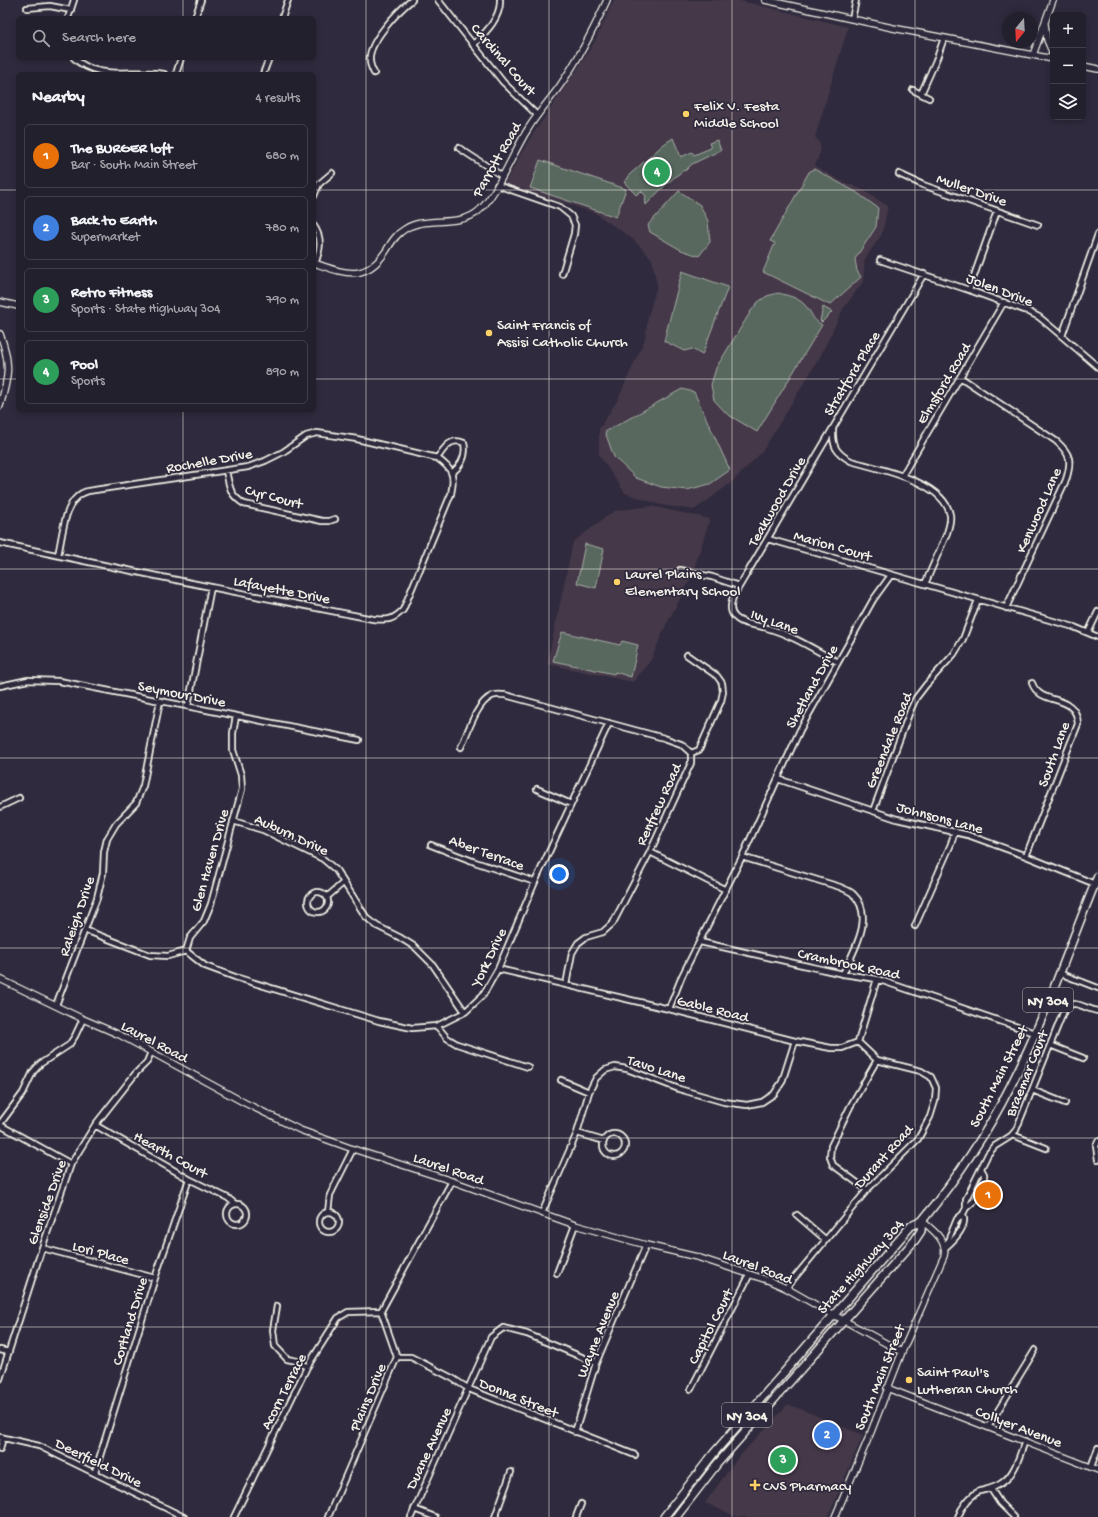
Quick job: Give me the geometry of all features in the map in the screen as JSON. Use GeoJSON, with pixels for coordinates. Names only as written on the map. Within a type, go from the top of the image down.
{"type":"FeatureCollection","features":[{"type":"Feature","properties":{"kind":"main road","name":"South Main Street"},"geometry":{"type":"LineString","coordinates":[[922,1221],[956,1177],[985,1133],[1014,1078],[1035,1033],[1098,876]]}},
{"type":"Feature","properties":{"kind":"main road","name":"State Highway 304"},"geometry":{"type":"LineString","coordinates":[[664,1517],[714,1453],[911,1226],[922,1221]]}},
{"type":"Feature","properties":{"kind":"main road","name":"State Highway 304"},"geometry":{"type":"LineString","coordinates":[[676,1517],[717,1464],[845,1321],[920,1233],[922,1221]]}},
{"type":"Feature","properties":{"kind":"street"},"geometry":{"type":"LineString","coordinates":[[69,16],[74,0]]}},
{"type":"Feature","properties":{"kind":"street"},"geometry":{"type":"LineString","coordinates":[[196,16],[201,0]]}},
{"type":"Feature","properties":{"kind":"street"},"geometry":{"type":"LineString","coordinates":[[283,16],[288,0]]}},
{"type":"Feature","properties":{"kind":"street"},"geometry":{"type":"LineString","coordinates":[[374,73],[369,60],[372,50],[390,21],[412,0]]}},
{"type":"Feature","properties":{"kind":"street","name":"Cardinal Court"},"geometry":{"type":"LineString","coordinates":[[438,0],[503,82],[537,114]]}},
{"type":"Feature","properties":{"kind":"street"},"geometry":{"type":"LineString","coordinates":[[473,45],[493,22],[499,11],[500,0]]}},
{"type":"Feature","properties":{"kind":"street","name":"Parrott Road"},"geometry":{"type":"LineString","coordinates":[[316,263],[348,274],[356,274],[376,264],[396,237],[405,229],[421,223],[472,216],[482,207],[497,185],[524,134],[537,114],[558,88],[581,53],[607,0]]}},
{"type":"Feature","properties":{"kind":"street"},"geometry":{"type":"LineString","coordinates":[[765,0],[944,38],[1050,58]]}},
{"type":"Feature","properties":{"kind":"street"},"geometry":{"type":"LineString","coordinates":[[852,19],[856,0]]}},
{"type":"Feature","properties":{"kind":"street"},"geometry":{"type":"LineString","coordinates":[[1033,55],[1053,0]]}},
{"type":"Feature","properties":{"kind":"street"},"geometry":{"type":"LineString","coordinates":[[27,8],[50,6],[71,10]]}},
{"type":"Feature","properties":{"kind":"street"},"geometry":{"type":"LineString","coordinates":[[1046,19],[1047,40],[1050,48]]}},
{"type":"Feature","properties":{"kind":"street"},"geometry":{"type":"LineString","coordinates":[[921,94],[944,38]]}},
{"type":"Feature","properties":{"kind":"street"},"geometry":{"type":"LineString","coordinates":[[76,60],[94,70],[104,72]]}},
{"type":"Feature","properties":{"kind":"street"},"geometry":{"type":"LineString","coordinates":[[177,72],[181,60]]}},
{"type":"Feature","properties":{"kind":"street"},"geometry":{"type":"LineString","coordinates":[[264,72],[268,60]]}},
{"type":"Feature","properties":{"kind":"street"},"geometry":{"type":"LineString","coordinates":[[1086,67],[1098,69]]}},
{"type":"Feature","properties":{"kind":"street"},"geometry":{"type":"LineString","coordinates":[[913,90],[929,98]]}},
{"type":"Feature","properties":{"kind":"street"},"geometry":{"type":"LineString","coordinates":[[459,148],[502,176]]}},
{"type":"Feature","properties":{"kind":"street"},"geometry":{"type":"LineString","coordinates":[[316,191],[319,184],[332,173]]}},
{"type":"Feature","properties":{"kind":"street","name":"Muller Drive"},"geometry":{"type":"LineString","coordinates":[[899,174],[924,185],[1038,225]]}},
{"type":"Feature","properties":{"kind":"street"},"geometry":{"type":"LineString","coordinates":[[497,185],[560,207],[571,216],[575,224],[574,234],[562,274]]}},
{"type":"Feature","properties":{"kind":"street"},"geometry":{"type":"LineString","coordinates":[[969,290],[997,211]]}},
{"type":"Feature","properties":{"kind":"street"},"geometry":{"type":"LineString","coordinates":[[316,230],[320,244],[316,259]]}},
{"type":"Feature","properties":{"kind":"street"},"geometry":{"type":"LineString","coordinates":[[1062,336],[1098,234]]}},
{"type":"Feature","properties":{"kind":"street","name":"Jolen Drive"},"geometry":{"type":"LineString","coordinates":[[880,260],[1004,302],[1039,317],[1098,367]]}},
{"type":"Feature","properties":{"kind":"street","name":"Stratford Place"},"geometry":{"type":"LineString","coordinates":[[924,274],[833,428],[832,438],[835,448],[841,456],[902,476],[928,488],[939,496],[946,505],[950,514],[950,524],[925,584]]}},
{"type":"Feature","properties":{"kind":"street"},"geometry":{"type":"LineString","coordinates":[[0,302],[16,306]]}},
{"type":"Feature","properties":{"kind":"street","name":"Elmsford Road"},"geometry":{"type":"LineString","coordinates":[[902,476],[1004,302]]}},
{"type":"Feature","properties":{"kind":"street"},"geometry":{"type":"LineString","coordinates":[[0,334],[7,357],[8,370],[0,406]]}},
{"type":"Feature","properties":{"kind":"street","name":"Kenwood Lane"},"geometry":{"type":"LineString","coordinates":[[960,377],[1056,441],[1065,449],[1070,458],[1070,468],[1066,480],[1006,608]]}},
{"type":"Feature","properties":{"kind":"street","name":"Teakwood Drive"},"geometry":{"type":"LineString","coordinates":[[739,586],[833,428]]}},
{"type":"Feature","properties":{"kind":"street","name":"Rochelle Drive"},"geometry":{"type":"LineString","coordinates":[[58,555],[66,516],[71,503],[78,495],[88,491],[248,467],[283,452],[306,436],[317,433],[357,439],[437,458],[446,464],[452,473]]}},
{"type":"Feature","properties":{"kind":"street"},"geometry":{"type":"LineString","coordinates":[[437,458],[451,442],[458,440],[464,443],[466,450],[464,459],[458,468],[452,473]]}},
{"type":"Feature","properties":{"kind":"street","name":"Cyr Court"},"geometry":{"type":"LineString","coordinates":[[226,471],[234,498],[244,504],[322,521],[329,521],[335,518]]}},
{"type":"Feature","properties":{"kind":"street","name":"Lafayette Drive"},"geometry":{"type":"LineString","coordinates":[[0,543],[211,587],[373,619],[387,620],[396,617],[403,610],[451,494],[454,482],[452,473]]}},
{"type":"Feature","properties":{"kind":"street","name":"Marion Court"},"geometry":{"type":"LineString","coordinates":[[768,539],[891,575]]}},
{"type":"Feature","properties":{"kind":"street"},"geometry":{"type":"LineString","coordinates":[[680,570],[712,577],[739,586]]}},
{"type":"Feature","properties":{"kind":"street"},"geometry":{"type":"LineString","coordinates":[[891,575],[1006,608],[1098,637]]}},
{"type":"Feature","properties":{"kind":"street","name":"Shetland Drive"},"geometry":{"type":"LineString","coordinates":[[669,1009],[682,976],[742,857],[800,730],[873,600],[891,575]]}},
{"type":"Feature","properties":{"kind":"street","name":"Ivy Lane"},"geometry":{"type":"LineString","coordinates":[[739,586],[730,606],[732,613],[736,618],[743,622],[783,633],[838,662]]}},
{"type":"Feature","properties":{"kind":"street"},"geometry":{"type":"LineString","coordinates":[[188,706],[211,587]]}},
{"type":"Feature","properties":{"kind":"street","name":"Greendale Road"},"geometry":{"type":"LineString","coordinates":[[873,811],[916,698],[954,654],[963,639],[978,600]]}},
{"type":"Feature","properties":{"kind":"street"},"geometry":{"type":"LineString","coordinates":[[1088,633],[1098,612]]}},
{"type":"Feature","properties":{"kind":"street"},"geometry":{"type":"LineString","coordinates":[[687,655],[717,676],[722,683],[723,692],[721,701],[699,750],[691,754]]}},
{"type":"Feature","properties":{"kind":"street","name":"Seymour Drive"},"geometry":{"type":"LineString","coordinates":[[0,686],[28,680],[59,681],[359,740]]}},
{"type":"Feature","properties":{"kind":"street","name":"South Lane"},"geometry":{"type":"LineString","coordinates":[[1026,856],[1078,724],[1078,716],[1074,709],[1068,705],[1040,695],[1034,690],[1032,683]]}},
{"type":"Feature","properties":{"kind":"street","name":"Renfrew Road"},"geometry":{"type":"LineString","coordinates":[[461,747],[484,700],[494,695],[505,695],[670,740],[681,744],[691,754],[691,763],[650,852],[613,923],[603,932],[586,937],[578,943],[572,953],[566,984]]}},
{"type":"Feature","properties":{"kind":"street","name":"Raleigh Drive"},"geometry":{"type":"LineString","coordinates":[[56,1005],[97,898],[103,873],[104,852],[107,839],[116,824],[136,803],[143,786],[160,701]]}},
{"type":"Feature","properties":{"kind":"street","name":"Glen Haven Drive"},"geometry":{"type":"LineString","coordinates":[[186,951],[190,938],[204,921],[211,904],[242,789],[241,775],[233,750],[233,733],[236,716]]}},
{"type":"Feature","properties":{"kind":"street","name":"York Drive"},"geometry":{"type":"LineString","coordinates":[[186,951],[205,966],[223,973],[379,1021],[412,1028],[437,1026],[465,1012],[483,995],[498,969],[535,882],[609,723]]}},
{"type":"Feature","properties":{"kind":"street","name":"Johnsons Lane"},"geometry":{"type":"LineString","coordinates":[[778,779],[897,819],[955,831],[1026,856],[1095,884]]}},
{"type":"Feature","properties":{"kind":"street"},"geometry":{"type":"LineString","coordinates":[[537,790],[571,804]]}},
{"type":"Feature","properties":{"kind":"street"},"geometry":{"type":"LineString","coordinates":[[0,807],[18,798]]}},
{"type":"Feature","properties":{"kind":"street","name":"Auburn Drive"},"geometry":{"type":"LineString","coordinates":[[233,821],[263,830],[323,859],[336,870],[366,917],[378,926],[399,936],[415,947],[433,965],[465,1012]]}},
{"type":"Feature","properties":{"kind":"street"},"geometry":{"type":"LineString","coordinates":[[915,926],[951,844],[955,831]]}},
{"type":"Feature","properties":{"kind":"street","name":"Aber Terrace"},"geometry":{"type":"LineString","coordinates":[[431,845],[475,862],[535,882]]}},
{"type":"Feature","properties":{"kind":"street"},"geometry":{"type":"LineString","coordinates":[[650,852],[726,890]]}},
{"type":"Feature","properties":{"kind":"street"},"geometry":{"type":"LineString","coordinates":[[742,857],[840,887],[853,893],[860,903],[863,915],[858,942],[842,974]]}},
{"type":"Feature","properties":{"kind":"street"},"geometry":{"type":"LineString","coordinates":[[327,896],[343,883]]}},
{"type":"Feature","properties":{"kind":"street"},"geometry":{"type":"LineString","coordinates":[[322,892],[327,896],[329,903],[323,911],[314,911],[309,906],[309,898],[313,893],[322,892]]}},
{"type":"Feature","properties":{"kind":"street"},"geometry":{"type":"LineString","coordinates":[[85,930],[150,955],[168,956],[186,951]]}},
{"type":"Feature","properties":{"kind":"street","name":"Crambrook Road"},"geometry":{"type":"LineString","coordinates":[[700,942],[842,974],[877,978],[1035,1033]]}},
{"type":"Feature","properties":{"kind":"street","name":"Gable Road"},"geometry":{"type":"LineString","coordinates":[[498,969],[566,984],[795,1041],[830,1048],[842,1048],[858,1042]]}},
{"type":"Feature","properties":{"kind":"street"},"geometry":{"type":"LineString","coordinates":[[1059,973],[1098,988]]}},
{"type":"Feature","properties":{"kind":"street"},"geometry":{"type":"LineString","coordinates":[[858,1042],[877,978]]}},
{"type":"Feature","properties":{"kind":"street","name":"Laurel Road"},"geometry":{"type":"LineString","coordinates":[[0,979],[120,1035],[273,1118],[300,1130],[452,1181],[575,1225],[646,1245],[697,1257],[750,1274],[786,1288],[902,1352]]}},
{"type":"Feature","properties":{"kind":"street","name":"Braemar Court"},"geometry":{"type":"LineString","coordinates":[[981,1169],[992,1148],[1013,1135],[1064,1010],[1068,1005],[1075,1003],[1098,1011]]}},
{"type":"Feature","properties":{"kind":"street"},"geometry":{"type":"LineString","coordinates":[[71,1164],[0,1125],[23,1093],[36,1068],[69,1045],[83,1019]]}},
{"type":"Feature","properties":{"kind":"street"},"geometry":{"type":"LineString","coordinates":[[437,1026],[447,1038],[457,1044],[528,1067]]}},
{"type":"Feature","properties":{"kind":"street","name":"Tavo Lane"},"geometry":{"type":"LineString","coordinates":[[542,1213],[577,1132],[589,1092],[596,1078],[604,1070],[615,1067],[627,1069],[678,1088],[724,1102],[748,1105],[762,1102],[774,1094],[782,1082],[795,1041]]}},
{"type":"Feature","properties":{"kind":"street","name":"Durant Road"},"geometry":{"type":"LineString","coordinates":[[786,1288],[867,1190],[918,1139],[930,1117],[935,1101],[936,1088],[931,1077],[922,1071],[877,1060],[858,1042]]}},
{"type":"Feature","properties":{"kind":"street"},"geometry":{"type":"LineString","coordinates":[[1050,1045],[1083,1058]]}},
{"type":"Feature","properties":{"kind":"street","name":"Glenside Drive"},"geometry":{"type":"LineString","coordinates":[[0,1379],[71,1164],[95,1126],[136,1073],[147,1062],[151,1052]]}},
{"type":"Feature","properties":{"kind":"street"},"geometry":{"type":"LineString","coordinates":[[867,1190],[833,1165],[830,1157],[831,1146],[850,1107],[877,1060]]}},
{"type":"Feature","properties":{"kind":"street"},"geometry":{"type":"LineString","coordinates":[[561,1080],[589,1092]]}},
{"type":"Feature","properties":{"kind":"street"},"geometry":{"type":"LineString","coordinates":[[1032,1090],[1065,1103]]}},
{"type":"Feature","properties":{"kind":"street","name":"Hearth Court"},"geometry":{"type":"LineString","coordinates":[[95,1126],[190,1179],[228,1198],[235,1204]]}},
{"type":"Feature","properties":{"kind":"street"},"geometry":{"type":"LineString","coordinates":[[577,1132],[604,1141]]}},
{"type":"Feature","properties":{"kind":"street"},"geometry":{"type":"LineString","coordinates":[[618,1135],[624,1140],[625,1149],[620,1155],[610,1155],[604,1150],[604,1141],[609,1136],[618,1135]]}},
{"type":"Feature","properties":{"kind":"street"},"geometry":{"type":"LineString","coordinates":[[1013,1135],[1046,1148]]}},
{"type":"Feature","properties":{"kind":"street"},"geometry":{"type":"LineString","coordinates":[[1098,1141],[1096,1146],[1098,1160]]}},
{"type":"Feature","properties":{"kind":"street"},"geometry":{"type":"LineString","coordinates":[[328,1212],[330,1196],[354,1149]]}},
{"type":"Feature","properties":{"kind":"street","name":"South Main Street"},"geometry":{"type":"LineString","coordinates":[[835,1517],[872,1430],[902,1352],[944,1256],[945,1248],[958,1235],[964,1220],[963,1214],[966,1208],[966,1199],[981,1169]]}},
{"type":"Feature","properties":{"kind":"street","name":"South Main Street"},"geometry":{"type":"LineString","coordinates":[[966,1208],[974,1202],[984,1179],[984,1174],[981,1169]]}},
{"type":"Feature","properties":{"kind":"street","name":"Cortland Drive"},"geometry":{"type":"LineString","coordinates":[[95,1472],[155,1278],[190,1179]]}},
{"type":"Feature","properties":{"kind":"street"},"geometry":{"type":"LineString","coordinates":[[381,1311],[452,1181]]}},
{"type":"Feature","properties":{"kind":"street"},"geometry":{"type":"LineString","coordinates":[[235,1204],[242,1205],[246,1210],[246,1218],[244,1221],[238,1223],[230,1220],[228,1214],[230,1208],[235,1204]]}},
{"type":"Feature","properties":{"kind":"street"},"geometry":{"type":"LineString","coordinates":[[328,1212],[332,1212],[337,1216],[339,1223],[335,1230],[329,1232],[321,1228],[319,1222],[321,1216],[328,1212]]}},
{"type":"Feature","properties":{"kind":"street"},"geometry":{"type":"LineString","coordinates":[[797,1215],[826,1240]]}},
{"type":"Feature","properties":{"kind":"street"},"geometry":{"type":"LineString","coordinates":[[922,1221],[938,1236],[945,1248]]}},
{"type":"Feature","properties":{"kind":"street"},"geometry":{"type":"LineString","coordinates":[[556,1273],[575,1225]]}},
{"type":"Feature","properties":{"kind":"street","name":"Wayne Avenue"},"geometry":{"type":"LineString","coordinates":[[575,1432],[596,1363],[646,1245]]}},
{"type":"Feature","properties":{"kind":"street","name":"Lori Place"},"geometry":{"type":"LineString","coordinates":[[42,1248],[155,1278]]}},
{"type":"Feature","properties":{"kind":"street","name":"Capitol Court"},"geometry":{"type":"LineString","coordinates":[[691,1389],[750,1274]]}},
{"type":"Feature","properties":{"kind":"street"},"geometry":{"type":"LineString","coordinates":[[277,1306],[273,1330],[275,1346],[287,1359],[297,1361],[307,1367]]}},
{"type":"Feature","properties":{"kind":"street","name":"Plains Drive"},"geometry":{"type":"LineString","coordinates":[[328,1517],[397,1357],[381,1311]]}},
{"type":"Feature","properties":{"kind":"street","name":"Acorn Terrace"},"geometry":{"type":"LineString","coordinates":[[234,1517],[307,1367],[338,1318],[348,1312],[381,1311]]}},
{"type":"Feature","properties":{"kind":"street","name":"Duane Avenue"},"geometry":{"type":"LineString","coordinates":[[410,1517],[491,1338],[503,1328],[527,1334],[596,1363]]}},
{"type":"Feature","properties":{"kind":"street"},"geometry":{"type":"LineString","coordinates":[[0,1350],[9,1352]]}},
{"type":"Feature","properties":{"kind":"street"},"geometry":{"type":"LineString","coordinates":[[988,1427],[1035,1350]]}},
{"type":"Feature","properties":{"kind":"street","name":"Donna Street"},"geometry":{"type":"LineString","coordinates":[[397,1357],[411,1357],[452,1378],[469,1389],[635,1455]]}},
{"type":"Feature","properties":{"kind":"street","name":"Collyer Avenue"},"geometry":{"type":"LineString","coordinates":[[887,1388],[1098,1470]]}},
{"type":"Feature","properties":{"kind":"street"},"geometry":{"type":"LineString","coordinates":[[0,1449],[1,1438]]}},
{"type":"Feature","properties":{"kind":"street","name":"Deerfield Drive"},"geometry":{"type":"LineString","coordinates":[[1,1438],[39,1446],[95,1472],[184,1517]]}},
{"type":"Feature","properties":{"kind":"street"},"geometry":{"type":"LineString","coordinates":[[958,1517],[968,1500],[978,1492],[991,1489],[1004,1482],[1013,1472],[1025,1441]]}},
{"type":"Feature","properties":{"kind":"street"},"geometry":{"type":"LineString","coordinates":[[1091,1467],[1098,1448]]}},
{"type":"Feature","properties":{"kind":"street"},"geometry":{"type":"LineString","coordinates":[[494,1517],[511,1472]]}},
{"type":"Feature","properties":{"kind":"street"},"geometry":{"type":"LineString","coordinates":[[991,1489],[1000,1503],[1014,1517]]}},
{"type":"Feature","properties":{"kind":"street"},"geometry":{"type":"LineString","coordinates":[[576,1517],[581,1504]]}},
{"type":"Feature","properties":{"kind":"street"},"geometry":{"type":"LineString","coordinates":[[414,1509],[435,1517]]}},
{"type":"Feature","properties":{"kind":"shaded area"},"geometry":{"type":"Polygon","coordinates":[[[614,0],[737,0],[848,27],[815,137],[819,142],[821,150],[815,166],[839,180],[861,189],[888,206],[882,234],[865,259],[863,282],[843,309],[821,355],[762,452],[732,482],[694,510],[661,505],[625,493],[599,455],[599,429],[618,399],[645,339],[648,316],[657,286],[652,259],[633,239],[595,213],[505,183],[529,140],[595,41],[614,0]]]}},
{"type":"Feature","properties":{"kind":"shaded area"},"geometry":{"type":"Polygon","coordinates":[[[651,506],[710,519],[691,578],[666,625],[651,660],[633,682],[547,664],[573,542],[614,511],[651,506]]]}},
{"type":"Feature","properties":{"kind":"shaded area"},"geometry":{"type":"Polygon","coordinates":[[[788,1404],[863,1435],[828,1517],[737,1517],[705,1503],[736,1460],[788,1404]]]}},
{"type":"Feature","properties":{"kind":"green space"},"geometry":{"type":"Polygon","coordinates":[[[673,138],[681,157],[692,152],[694,155],[711,148],[709,143],[717,140],[721,150],[692,164],[669,182],[646,205],[646,196],[641,191],[636,195],[624,182],[629,177],[628,176],[664,144],[673,138]]]}},
{"type":"Feature","properties":{"kind":"green space"},"geometry":{"type":"Polygon","coordinates":[[[540,160],[626,189],[616,217],[530,188],[540,160]]]}},
{"type":"Feature","properties":{"kind":"green space"},"geometry":{"type":"Polygon","coordinates":[[[814,169],[856,192],[878,208],[876,227],[855,259],[857,271],[861,277],[830,305],[763,272],[775,243],[770,241],[809,172],[814,169]]]}},
{"type":"Feature","properties":{"kind":"green space"},"geometry":{"type":"Polygon","coordinates":[[[679,191],[700,205],[708,221],[710,242],[699,256],[681,250],[650,232],[648,225],[679,191]]]}},
{"type":"Feature","properties":{"kind":"green space"},"geometry":{"type":"Polygon","coordinates":[[[682,271],[728,287],[702,355],[692,349],[684,351],[664,341],[682,271]]]}},
{"type":"Feature","properties":{"kind":"green space"},"geometry":{"type":"Polygon","coordinates":[[[778,293],[795,298],[802,302],[815,319],[822,325],[757,432],[727,414],[714,400],[711,385],[716,368],[751,311],[758,302],[767,296],[778,293]]]}},
{"type":"Feature","properties":{"kind":"green space"},"geometry":{"type":"Polygon","coordinates":[[[823,307],[832,312],[822,322],[820,321],[823,307]]]}},
{"type":"Feature","properties":{"kind":"green space"},"geometry":{"type":"Polygon","coordinates":[[[682,389],[694,392],[730,470],[710,484],[687,490],[661,487],[636,478],[614,457],[605,432],[682,389]]]}},
{"type":"Feature","properties":{"kind":"green space"},"geometry":{"type":"Polygon","coordinates":[[[585,544],[604,549],[596,588],[577,583],[585,544]]]}},
{"type":"Feature","properties":{"kind":"green space"},"geometry":{"type":"Polygon","coordinates":[[[562,632],[620,645],[622,641],[638,645],[631,677],[615,672],[614,674],[553,661],[562,632]]]}},
{"type":"Feature","properties":{"kind":"place","name":"Felix V. Festa Middle School"},"geometry":{"type":"Point","coordinates":[686,114]}},
{"type":"Feature","properties":{"kind":"place","name":"Pool"},"geometry":{"type":"Point","coordinates":[657,172]}},
{"type":"Feature","properties":{"kind":"place","name":"Saint Francis of Assisi Catholic Church"},"geometry":{"type":"Point","coordinates":[489,333]}},
{"type":"Feature","properties":{"kind":"place","name":"Laurel Plains Elementary School"},"geometry":{"type":"Point","coordinates":[617,582]}},
{"type":"Feature","properties":{"kind":"place","name":"The BURGER loft"},"geometry":{"type":"Point","coordinates":[988,1195]}},
{"type":"Feature","properties":{"kind":"place","name":"Saint Paul's Lutheran Church"},"geometry":{"type":"Point","coordinates":[909,1380]}},
{"type":"Feature","properties":{"kind":"place","name":"Back to Earth"},"geometry":{"type":"Point","coordinates":[827,1435]}},
{"type":"Feature","properties":{"kind":"place","name":"Retro Fitness"},"geometry":{"type":"Point","coordinates":[783,1460]}},
{"type":"Feature","properties":{"kind":"place","name":"CVS Pharmacy"},"geometry":{"type":"Point","coordinates":[755,1485]}}]}
